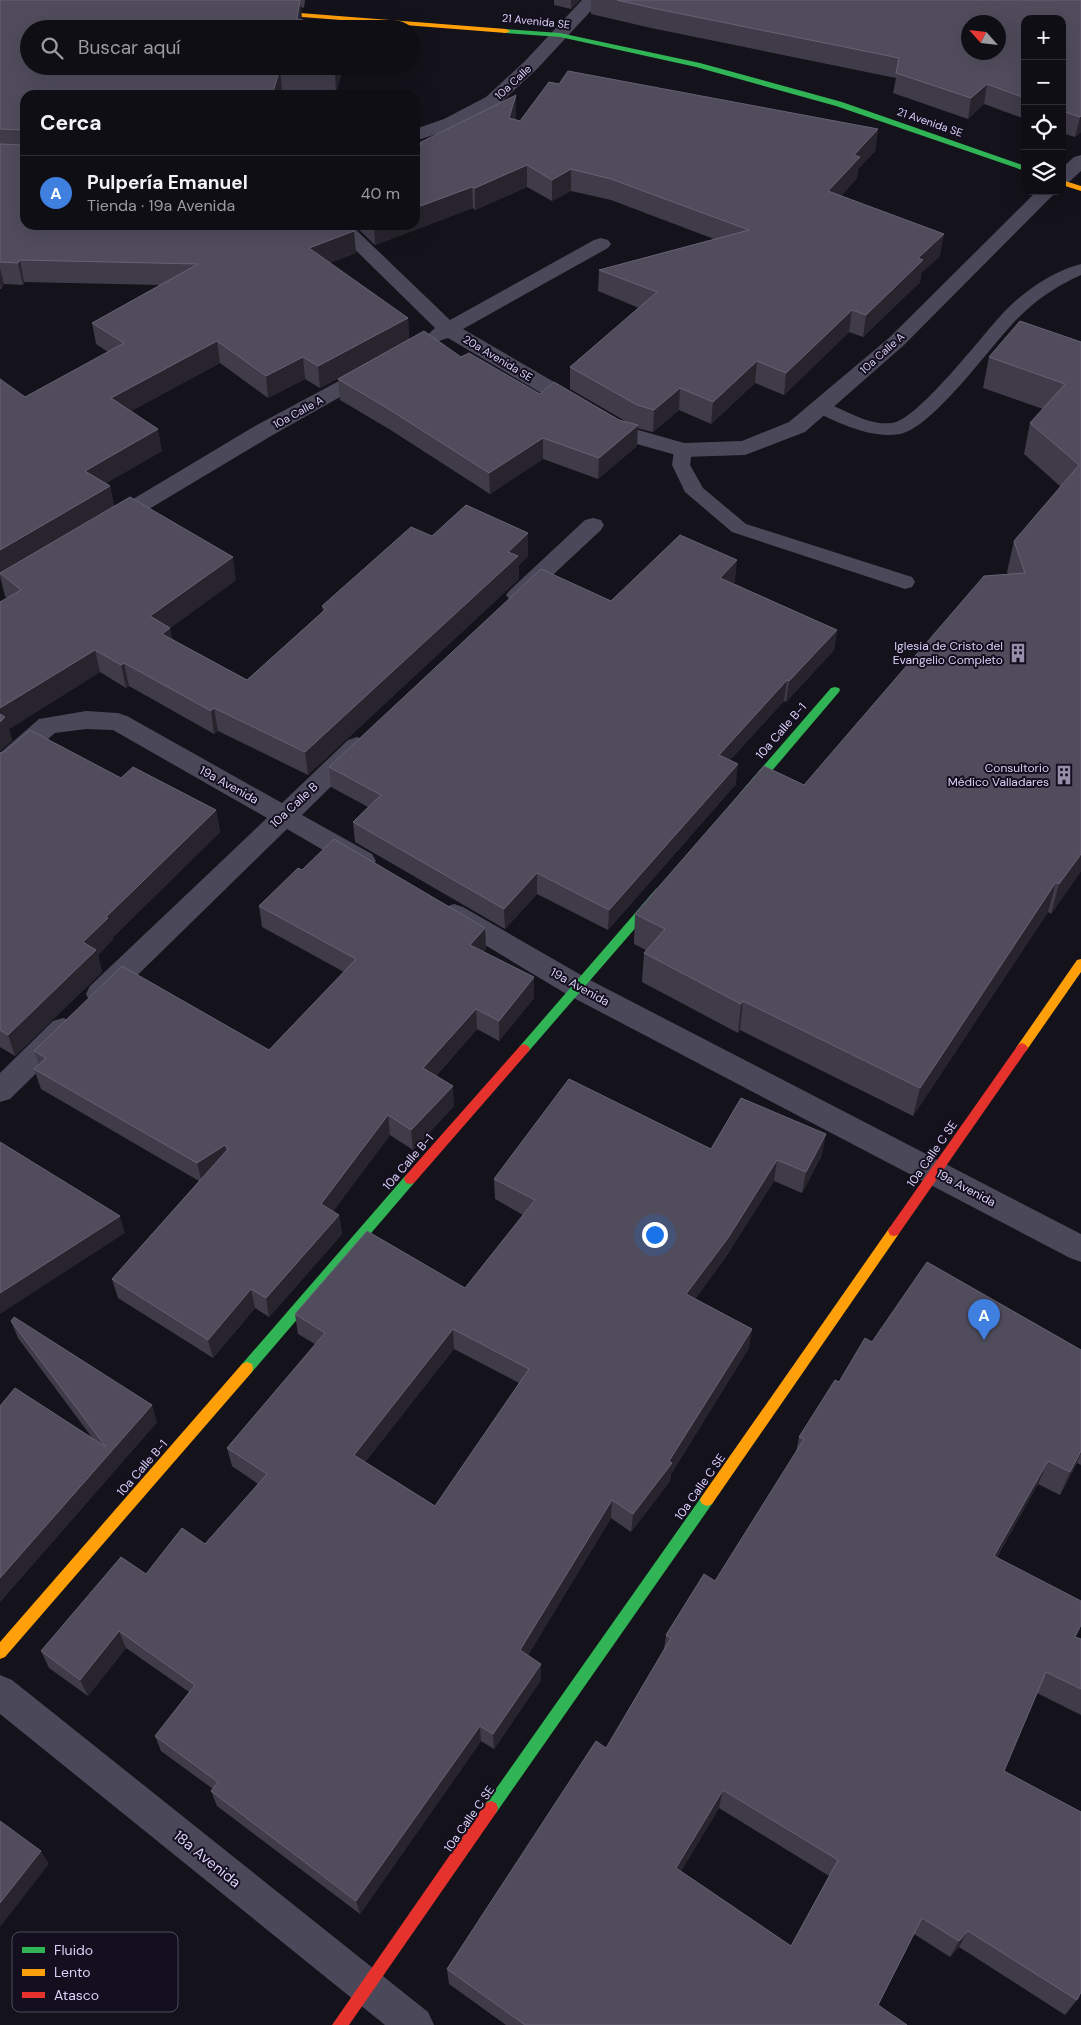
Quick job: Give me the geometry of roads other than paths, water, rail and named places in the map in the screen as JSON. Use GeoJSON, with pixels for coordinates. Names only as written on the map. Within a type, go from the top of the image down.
{"type":"FeatureCollection","features":[{"type":"Feature","properties":{"kind":"street","name":"10a Calle"},"geometry":{"type":"LineString","coordinates":[[420,134],[451,123],[492,101],[531,65],[592,0]]}},
{"type":"Feature","properties":{"kind":"street","name":"21 Avenida SE"},"geometry":{"type":"LineString","coordinates":[[250,12],[358,20]]}},
{"type":"Feature","properties":{"kind":"street","name":"21 Avenida SE"},"geometry":{"type":"LineString","coordinates":[[420,25],[560,35],[696,65],[839,104],[1021,167]]}},
{"type":"Feature","properties":{"kind":"street"},"geometry":{"type":"LineString","coordinates":[[1066,174],[1081,161]]}},
{"type":"Feature","properties":{"kind":"street"},"geometry":{"type":"LineString","coordinates":[[1066,183],[1081,188]]}},
{"type":"Feature","properties":{"kind":"street","name":"10a Calle A"},"geometry":{"type":"LineString","coordinates":[[683,450],[745,448],[797,427],[897,341],[1044,195]]}},
{"type":"Feature","properties":{"kind":"street","name":"20a Avenida SE"},"geometry":{"type":"LineString","coordinates":[[345,230],[448,329],[627,434],[683,450]]}},
{"type":"Feature","properties":{"kind":"street"},"geometry":{"type":"LineString","coordinates":[[415,347],[601,244]]}},
{"type":"Feature","properties":{"kind":"street","name":"10a Calle A"},"geometry":{"type":"LineString","coordinates":[[93,533],[263,432],[389,361]]}},
{"type":"Feature","properties":{"kind":"street"},"geometry":{"type":"LineString","coordinates":[[500,612],[593,524]]}},
{"type":"Feature","properties":{"kind":"street","name":"10a Calle B-1"},"geometry":{"type":"LineString","coordinates":[[739,801],[835,690]]}},
{"type":"Feature","properties":{"kind":"street","name":"19a Avenida"},"geometry":{"type":"LineString","coordinates":[[0,766],[48,725],[86,720],[118,722],[384,874]]}},
{"type":"Feature","properties":{"kind":"street","name":"10a Calle B"},"geometry":{"type":"LineString","coordinates":[[0,1091],[283,815],[377,727]]}},
{"type":"Feature","properties":{"kind":"street","name":"10a Calle B-1"},"geometry":{"type":"LineString","coordinates":[[0,1652],[668,883]]}},
{"type":"Feature","properties":{"kind":"street","name":"19a Avenida"},"geometry":{"type":"LineString","coordinates":[[435,904],[578,987],[1081,1249]]}},
{"type":"Feature","properties":{"kind":"street","name":"10a Calle C SE"},"geometry":{"type":"LineString","coordinates":[[340,2025],[368,1988],[1081,963]]}},
{"type":"Feature","properties":{"kind":"street","name":"18a Avenida"},"geometry":{"type":"LineString","coordinates":[[0,1692],[415,2025]]}},
{"type":"Feature","properties":{"kind":"lane"},"geometry":{"type":"LineString","coordinates":[[820,407],[881,430],[902,428],[921,415],[1013,313],[1064,276],[1081,269]]}},
{"type":"Feature","properties":{"kind":"lane"},"geometry":{"type":"LineString","coordinates":[[683,450],[681,465],[695,492],[739,528],[905,582]]}},
{"type":"Feature","properties":{"kind":"place","name":"Iglesia de Cristo del Evangelio Completo"},"geometry":{"type":"Point","coordinates":[1018,653]}},
{"type":"Feature","properties":{"kind":"place","name":"Consultorio Médico Valladares"},"geometry":{"type":"Point","coordinates":[1064,775]}},
{"type":"Feature","properties":{"kind":"place","name":"Pulpería Emanuel"},"geometry":{"type":"Point","coordinates":[984,1340]}}]}
